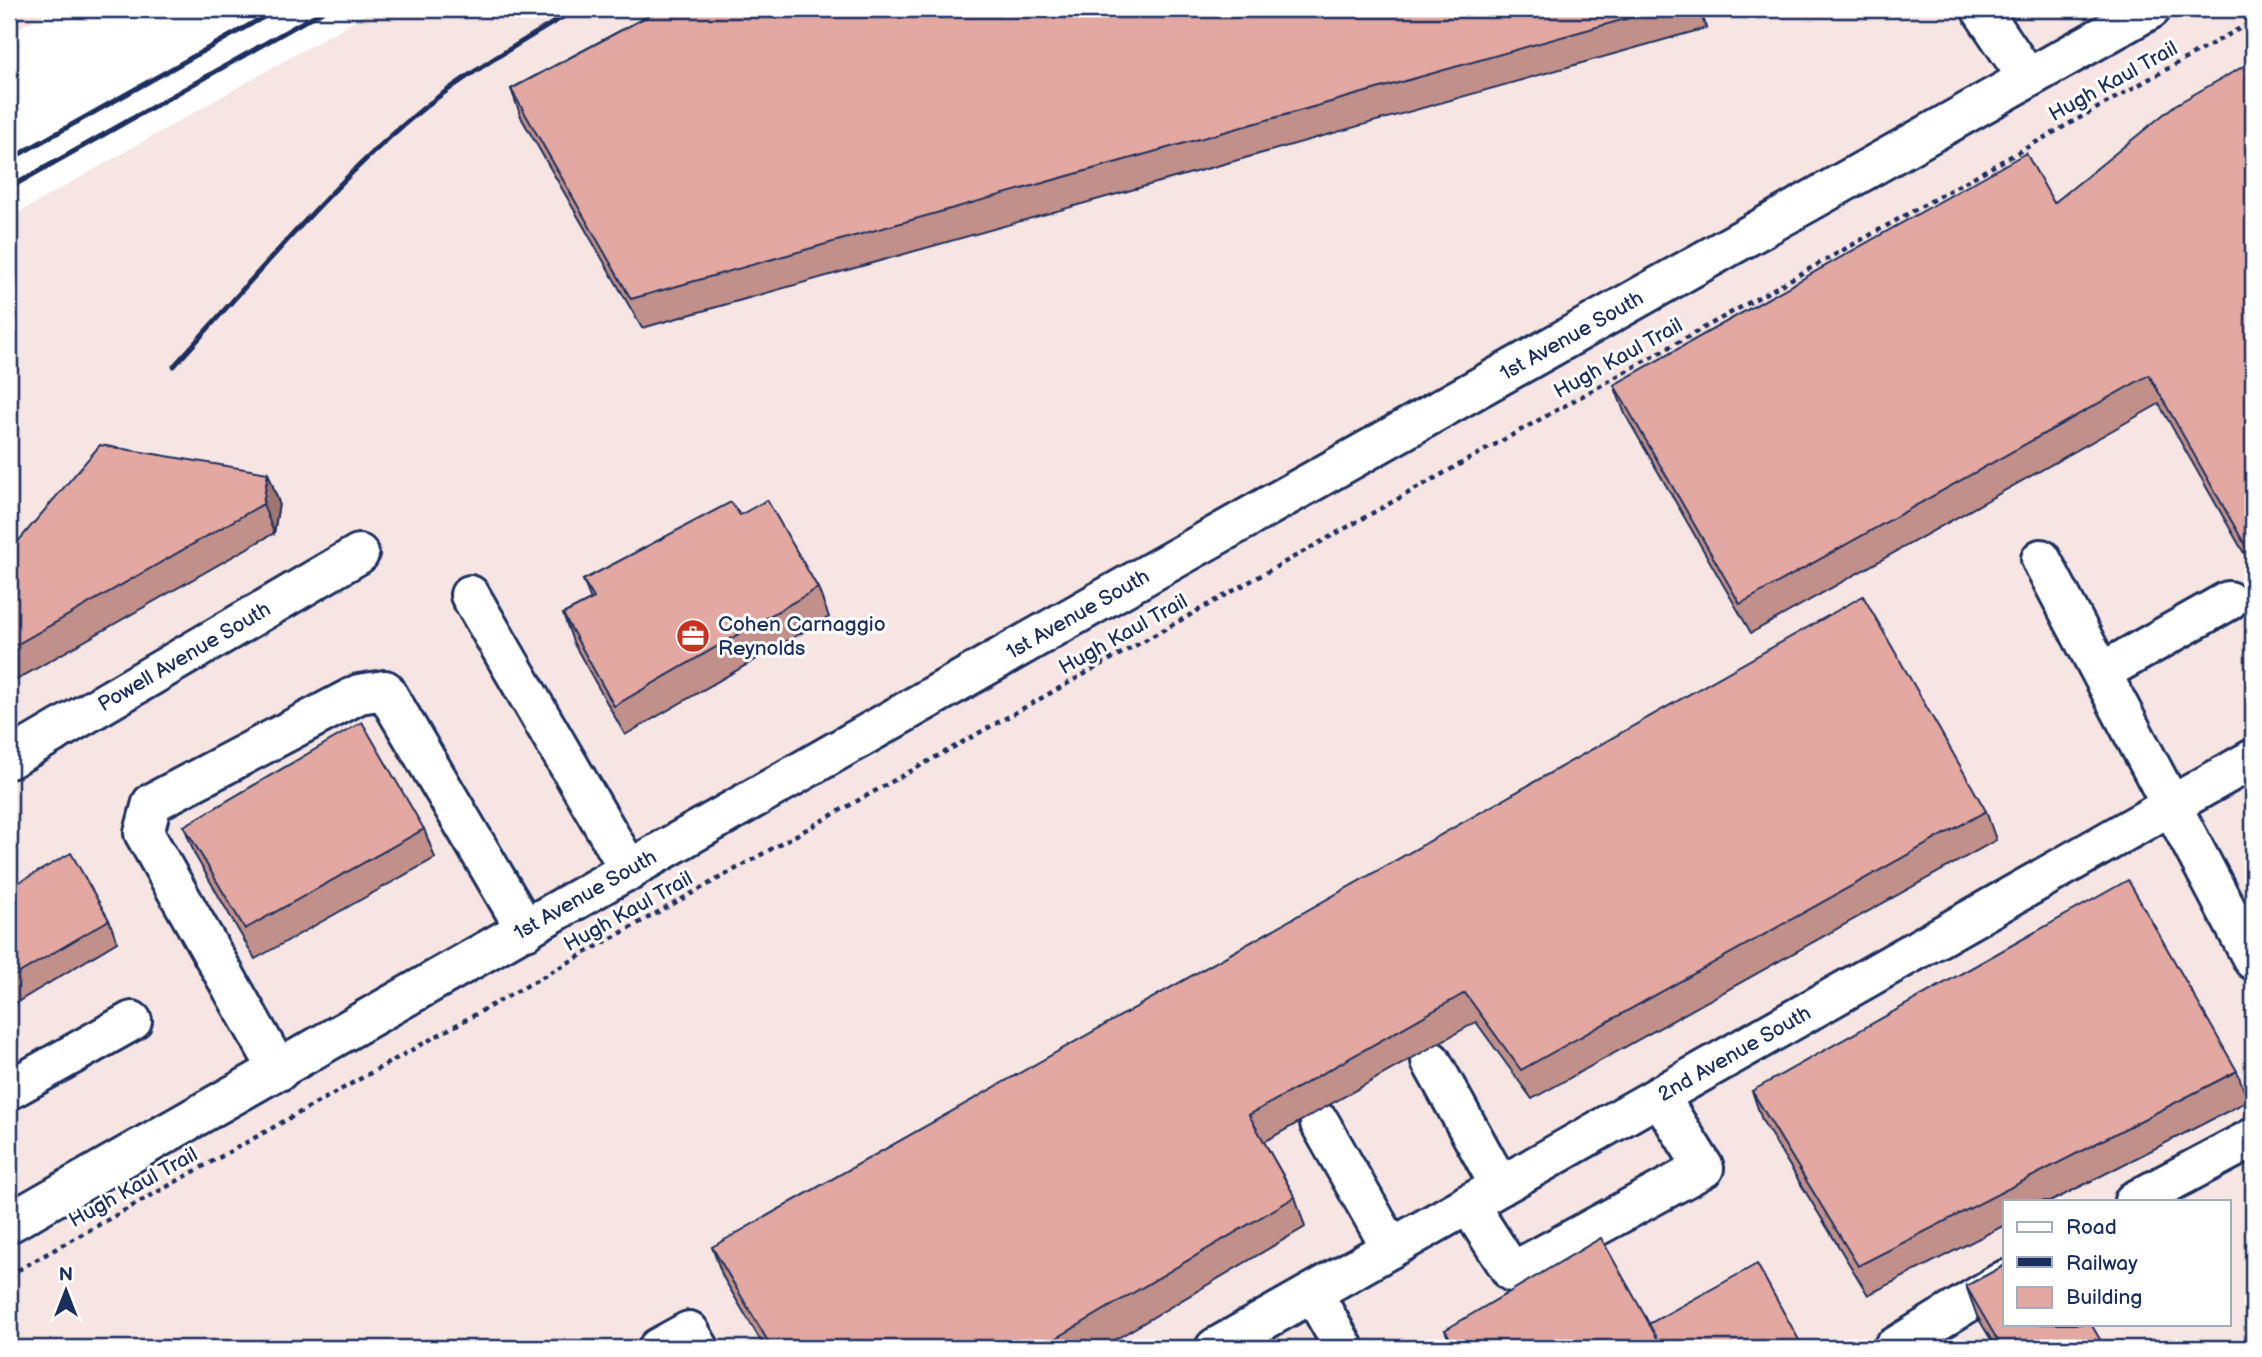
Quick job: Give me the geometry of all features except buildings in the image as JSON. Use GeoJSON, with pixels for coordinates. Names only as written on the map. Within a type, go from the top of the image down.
{"type":"FeatureCollection","features":[{"type":"Feature","properties":{"kind":"street"},"geometry":{"type":"LineString","coordinates":[[1981,9],[2027,77]]}},
{"type":"Feature","properties":{"kind":"street","name":"1st Avenue South"},"geometry":{"type":"LineString","coordinates":[[9,1223],[2151,9]]}},
{"type":"Feature","properties":{"kind":"street","name":"Powell Avenue South"},"geometry":{"type":"LineString","coordinates":[[9,759],[359,554]]}},
{"type":"Feature","properties":{"kind":"street"},"geometry":{"type":"LineString","coordinates":[[2041,559],[2253,960]]}},
{"type":"Feature","properties":{"kind":"street"},"geometry":{"type":"LineString","coordinates":[[470,595],[630,871]]}},
{"type":"Feature","properties":{"kind":"street"},"geometry":{"type":"LineString","coordinates":[[2102,672],[2228,601]]}},
{"type":"Feature","properties":{"kind":"street"},"geometry":{"type":"LineString","coordinates":[[279,1071],[144,833],[152,803],[359,694],[385,690],[526,930]]}},
{"type":"Feature","properties":{"kind":"street","name":"2nd Avenue South"},"geometry":{"type":"LineString","coordinates":[[1215,1348],[2253,759]]}},
{"type":"Feature","properties":{"kind":"street"},"geometry":{"type":"LineString","coordinates":[[9,1090],[132,1021]]}},
{"type":"Feature","properties":{"kind":"street"},"geometry":{"type":"LineString","coordinates":[[1431,1061],[1512,1272],[1704,1168],[1658,1096]]}},
{"type":"Feature","properties":{"kind":"street"},"geometry":{"type":"LineString","coordinates":[[1320,1122],[1391,1248]]}},
{"type":"Feature","properties":{"kind":"street"},"geometry":{"type":"LineString","coordinates":[[2136,1200],[2253,1138]]}},
{"type":"Feature","properties":{"kind":"street"},"geometry":{"type":"LineString","coordinates":[[1893,1348],[2003,1281]]}},
{"type":"Feature","properties":{"kind":"street"},"geometry":{"type":"LineString","coordinates":[[1313,1293],[1344,1348]]}},
{"type":"Feature","properties":{"kind":"street"},"geometry":{"type":"LineString","coordinates":[[658,1348],[689,1331],[699,1348]]}},
{"type":"Feature","properties":{"kind":"path","name":"Hugh Kaul Trail"},"geometry":{"type":"LineString","coordinates":[[9,1275],[2253,21]]}},
{"type":"Feature","properties":{"kind":"shaded area"},"geometry":{"type":"Polygon","coordinates":[[[9,9],[53,9],[9,34],[9,9]]]}},
{"type":"Feature","properties":{"kind":"shaded area"},"geometry":{"type":"Polygon","coordinates":[[[375,9],[2253,9],[2253,1348],[9,1348],[9,218],[375,9]]]}},
{"type":"Feature","properties":{"kind":"railway"},"geometry":{"type":"LineString","coordinates":[[9,160],[278,9]]}},
{"type":"Feature","properties":{"kind":"railway"},"geometry":{"type":"LineString","coordinates":[[9,188],[326,9]]}},
{"type":"Feature","properties":{"kind":"railway"},"geometry":{"type":"LineString","coordinates":[[174,366],[326,199],[391,136],[461,80],[576,9]]}},
{"type":"Feature","properties":{"kind":"place","name":"Cohen Carnaggio Reynolds"},"geometry":{"type":"Point","coordinates":[693,636]}}]}
